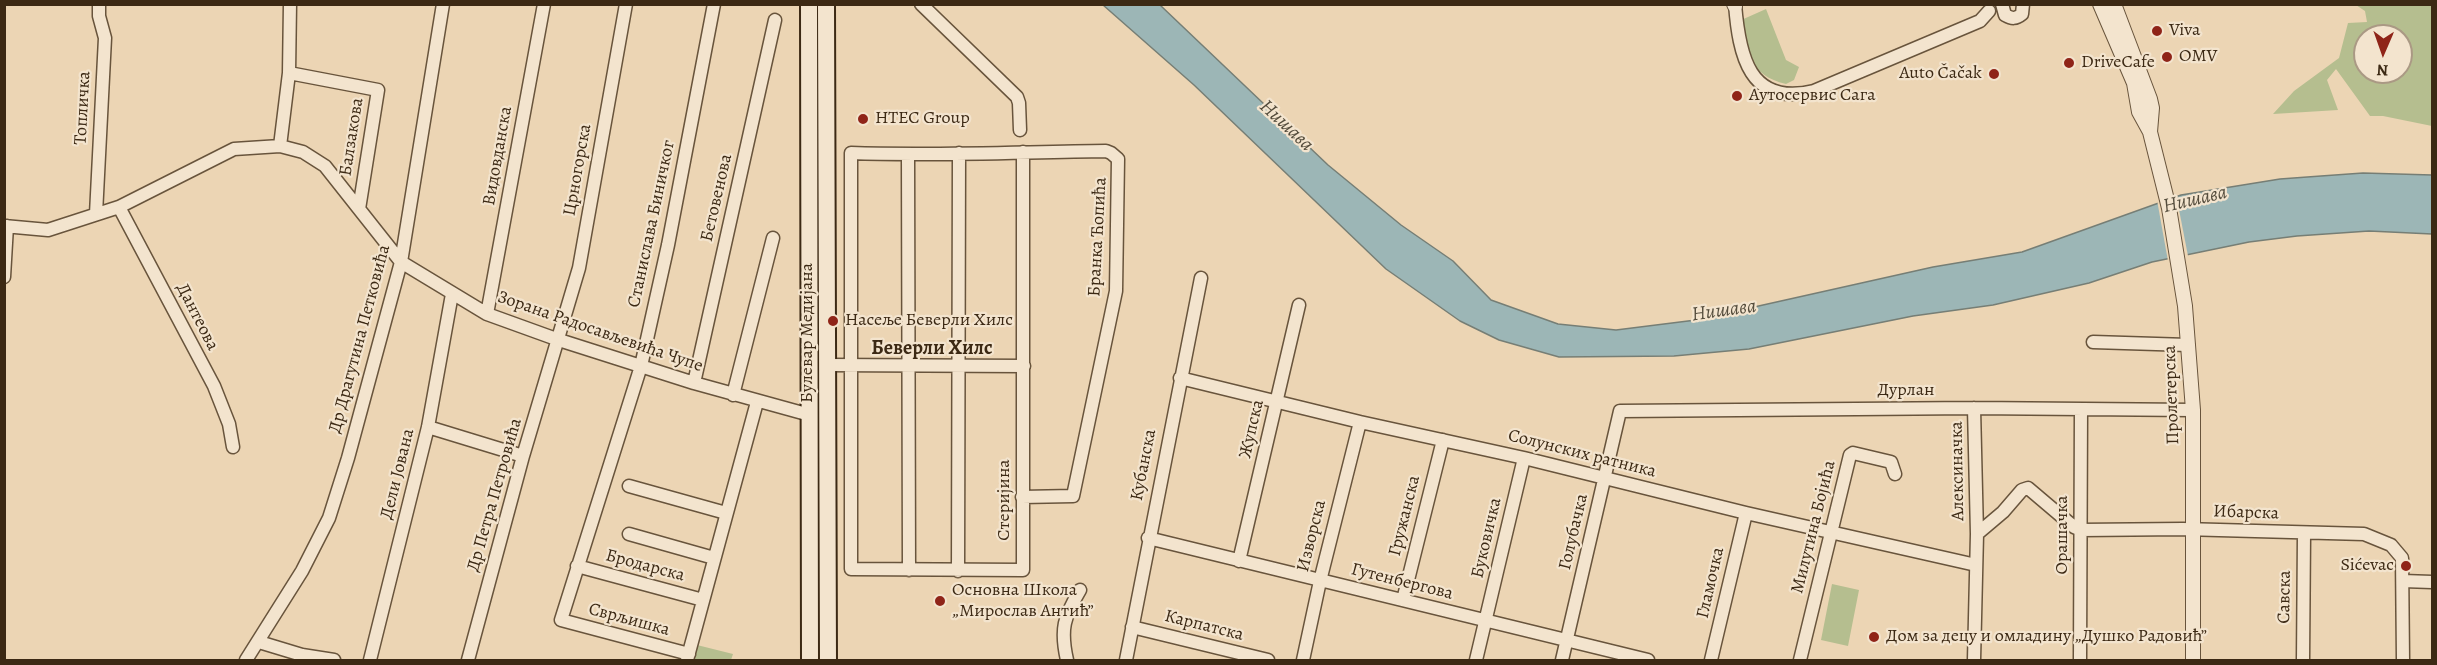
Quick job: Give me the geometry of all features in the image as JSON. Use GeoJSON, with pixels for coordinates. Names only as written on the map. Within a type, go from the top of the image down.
{"type":"FeatureCollection","features":[{"type":"Feature","properties":{"kind":"main road","name":"Булевар Медијана"},"geometry":{"type":"LineString","coordinates":[[810,4],[810,660]]}},
{"type":"Feature","properties":{"kind":"main road","name":"Булевар Медијана"},"geometry":{"type":"LineString","coordinates":[[826,4],[828,660]]}},
{"type":"Feature","properties":{"kind":"street","name":"Топличка"},"geometry":{"type":"LineString","coordinates":[[96,214],[105,38],[99,16],[99,4]]}},
{"type":"Feature","properties":{"kind":"street"},"geometry":{"type":"LineString","coordinates":[[280,146],[289,73],[290,4]]}},
{"type":"Feature","properties":{"kind":"street","name":"Др Драгутина Петковића"},"geometry":{"type":"LineString","coordinates":[[246,660],[302,571],[329,518],[351,447],[401,262],[443,4]]}},
{"type":"Feature","properties":{"kind":"street","name":"Видовданска"},"geometry":{"type":"LineString","coordinates":[[487,314],[544,4]]}},
{"type":"Feature","properties":{"kind":"street","name":"Црногорска"},"geometry":{"type":"LineString","coordinates":[[559,340],[579,268],[626,4]]}},
{"type":"Feature","properties":{"kind":"street","name":"Станислава Биничког"},"geometry":{"type":"LineString","coordinates":[[561,620],[641,366],[668,245],[714,4]]}},
{"type":"Feature","properties":{"kind":"street"},"geometry":{"type":"LineString","coordinates":[[921,4],[1017,97],[1020,130]]}},
{"type":"Feature","properties":{"kind":"street"},"geometry":{"type":"LineString","coordinates":[[1735,5],[1737,33],[1746,67],[1768,87],[1790,95],[1814,91],[1980,21],[1995,7],[2011,18],[2017,18],[2022,14],[2023,4]]}},
{"type":"Feature","properties":{"kind":"street"},"geometry":{"type":"LineString","coordinates":[[2100,4],[2134,83],[2139,112],[2150,132]]}},
{"type":"Feature","properties":{"kind":"street"},"geometry":{"type":"LineString","coordinates":[[2114,4],[2150,99],[2152,108],[2150,132]]}},
{"type":"Feature","properties":{"kind":"street","name":"Бетовенова"},"geometry":{"type":"LineString","coordinates":[[694,383],[775,20]]}},
{"type":"Feature","properties":{"kind":"street","name":"Балзакова"},"geometry":{"type":"LineString","coordinates":[[289,73],[378,90],[359,209]]}},
{"type":"Feature","properties":{"kind":"street","name":"Пролетерска"},"geometry":{"type":"LineString","coordinates":[[2150,132],[2175,239],[2187,325],[2193,410],[2193,660]]}},
{"type":"Feature","properties":{"kind":"street","name":"Зорана Радосављевића Чупе"},"geometry":{"type":"LineString","coordinates":[[4,277],[6,226],[48,230],[119,207],[234,149],[280,146],[303,152],[325,166],[401,262],[487,314],[559,340],[694,383],[810,415]]}},
{"type":"Feature","properties":{"kind":"street","name":"Бранка Ћопића"},"geometry":{"type":"LineString","coordinates":[[851,366],[851,153],[908,155],[1106,151],[1116,156],[1119,163],[1116,291],[1073,496],[1022,496]]}},
{"type":"Feature","properties":{"kind":"street","name":"Стеријина"},"geometry":{"type":"LineString","coordinates":[[851,366],[851,569],[1023,570],[1023,152]]}},
{"type":"Feature","properties":{"kind":"street"},"geometry":{"type":"LineString","coordinates":[[958,571],[959,153]]}},
{"type":"Feature","properties":{"kind":"street"},"geometry":{"type":"LineString","coordinates":[[908,155],[909,570]]}},
{"type":"Feature","properties":{"kind":"street","name":"Дантеова"},"geometry":{"type":"LineString","coordinates":[[119,207],[214,386],[229,424],[232,447]]}},
{"type":"Feature","properties":{"kind":"street"},"geometry":{"type":"LineString","coordinates":[[733,395],[773,238]]}},
{"type":"Feature","properties":{"kind":"street","name":"Кубанска"},"geometry":{"type":"LineString","coordinates":[[1125,660],[1201,278]]}},
{"type":"Feature","properties":{"kind":"street","name":"Дели Јована"},"geometry":{"type":"LineString","coordinates":[[370,660],[428,427],[453,294]]}},
{"type":"Feature","properties":{"kind":"street","name":"Жупска"},"geometry":{"type":"LineString","coordinates":[[1239,561],[1299,305]]}},
{"type":"Feature","properties":{"kind":"street","name":"Др Петра Петровића"},"geometry":{"type":"LineString","coordinates":[[468,660],[523,456],[559,340]]}},
{"type":"Feature","properties":{"kind":"street"},"geometry":{"type":"LineString","coordinates":[[2093,342],[2188,345]]}},
{"type":"Feature","properties":{"kind":"street"},"geometry":{"type":"LineString","coordinates":[[827,365],[1024,366]]}},
{"type":"Feature","properties":{"kind":"street","name":"Солунских ратника"},"geometry":{"type":"LineString","coordinates":[[1180,378],[1360,422],[1524,458],[1831,533],[1976,565]]}},
{"type":"Feature","properties":{"kind":"street"},"geometry":{"type":"LineString","coordinates":[[688,657],[757,402]]}},
{"type":"Feature","properties":{"kind":"street","name":"Дурлан"},"geometry":{"type":"LineString","coordinates":[[1620,411],[1974,408],[2193,410]]}},
{"type":"Feature","properties":{"kind":"street","name":"Алексиначка"},"geometry":{"type":"LineString","coordinates":[[1974,408],[1977,534],[1974,660]]}},
{"type":"Feature","properties":{"kind":"street","name":"Орашачка"},"geometry":{"type":"LineString","coordinates":[[2080,660],[2081,409]]}},
{"type":"Feature","properties":{"kind":"street","name":"Голубачка"},"geometry":{"type":"LineString","coordinates":[[1562,660],[1620,411]]}},
{"type":"Feature","properties":{"kind":"street","name":"Изворска"},"geometry":{"type":"LineString","coordinates":[[1303,660],[1320,581],[1360,422]]}},
{"type":"Feature","properties":{"kind":"street"},"geometry":{"type":"LineString","coordinates":[[428,427],[523,456]]}},
{"type":"Feature","properties":{"kind":"street","name":"Гружанска"},"geometry":{"type":"LineString","coordinates":[[1403,600],[1443,440]]}},
{"type":"Feature","properties":{"kind":"street","name":"Милутина Бојића"},"geometry":{"type":"LineString","coordinates":[[1800,660],[1850,455],[1853,453],[1891,462],[1895,474]]}},
{"type":"Feature","properties":{"kind":"street","name":"Буковичка"},"geometry":{"type":"LineString","coordinates":[[1476,660],[1524,458]]}},
{"type":"Feature","properties":{"kind":"street"},"geometry":{"type":"LineString","coordinates":[[629,486],[726,513]]}},
{"type":"Feature","properties":{"kind":"street","name":"Алексиначка"},"geometry":{"type":"LineString","coordinates":[[1977,534],[2003,512],[2022,490],[2028,488],[2073,527],[2081,530]]}},
{"type":"Feature","properties":{"kind":"street","name":"Гламочка"},"geometry":{"type":"LineString","coordinates":[[1711,660],[1746,513]]}},
{"type":"Feature","properties":{"kind":"street","name":"Ибарска"},"geometry":{"type":"LineString","coordinates":[[2081,530],[2193,529],[2364,534],[2391,545],[2402,558],[2403,581]]}},
{"type":"Feature","properties":{"kind":"street"},"geometry":{"type":"LineString","coordinates":[[629,534],[714,558]]}},
{"type":"Feature","properties":{"kind":"street","name":"Савска"},"geometry":{"type":"LineString","coordinates":[[2303,660],[2304,534]]}},
{"type":"Feature","properties":{"kind":"street","name":"Гутенбергова"},"geometry":{"type":"LineString","coordinates":[[1148,538],[1648,660]]}},
{"type":"Feature","properties":{"kind":"street","name":"Бродарска"},"geometry":{"type":"LineString","coordinates":[[577,566],[703,600]]}},
{"type":"Feature","properties":{"kind":"street"},"geometry":{"type":"LineString","coordinates":[[2403,660],[2403,581],[2433,582]]}},
{"type":"Feature","properties":{"kind":"street"},"geometry":{"type":"LineString","coordinates":[[1066,660],[1063,644],[1066,615],[1080,590]]}},
{"type":"Feature","properties":{"kind":"street","name":"Сврљишка"},"geometry":{"type":"LineString","coordinates":[[561,620],[688,657]]}},
{"type":"Feature","properties":{"kind":"street","name":"Карпатска"},"geometry":{"type":"LineString","coordinates":[[1132,627],[1268,660]]}},
{"type":"Feature","properties":{"kind":"street"},"geometry":{"type":"LineString","coordinates":[[259,642],[301,658],[334,660]]}},
{"type":"Feature","properties":{"kind":"green space"},"geometry":{"type":"Polygon","coordinates":[[[2356,5],[2432,5],[2432,126],[2383,116],[2370,116],[2336,69],[2327,80],[2338,110],[2273,114],[2294,91],[2339,58],[2348,23],[2367,22],[2365,11],[2356,5]]]}},
{"type":"Feature","properties":{"kind":"green space"},"geometry":{"type":"Polygon","coordinates":[[[1766,9],[1786,60],[1799,67],[1794,80],[1786,84],[1764,75],[1752,62],[1739,21],[1766,9]]]}},
{"type":"Feature","properties":{"kind":"green space"},"geometry":{"type":"Polygon","coordinates":[[[1832,584],[1859,590],[1848,646],[1821,640],[1832,584]]]}},
{"type":"Feature","properties":{"kind":"green space"},"geometry":{"type":"Polygon","coordinates":[[[697,645],[733,654],[731,660],[693,660],[697,645]]]}},
{"type":"Feature","properties":{"kind":"water","name":"Нишава"},"geometry":{"type":"Polygon","coordinates":[[[1103,5],[1160,5],[1328,165],[1401,225],[1453,261],[1491,300],[1558,324],[1616,330],[1696,320],[1933,267],[2022,252],[2181,195],[2280,179],[2363,173],[2432,175],[2432,234],[2369,231],[2249,242],[2152,262],[2089,283],[1993,305],[1913,316],[1749,349],[1674,356],[1559,357],[1499,340],[1460,321],[1386,269],[1194,85],[1103,5]]]}},
{"type":"Feature","properties":{"kind":"pier"},"geometry":{"type":"Polygon","coordinates":[[[2176,194],[2188,256],[2168,261],[2157,200],[2176,194]]]}},
{"type":"Feature","properties":{"kind":"place","name":"Viva"},"geometry":{"type":"Point","coordinates":[2157,31]}},
{"type":"Feature","properties":{"kind":"place","name":"OMV"},"geometry":{"type":"Point","coordinates":[2167,57]}},
{"type":"Feature","properties":{"kind":"place","name":"DriveCafe"},"geometry":{"type":"Point","coordinates":[2069,63]}},
{"type":"Feature","properties":{"kind":"place","name":"Auto Čačak"},"geometry":{"type":"Point","coordinates":[1994,74]}},
{"type":"Feature","properties":{"kind":"place","name":"Аутосервис Сага"},"geometry":{"type":"Point","coordinates":[1737,96]}},
{"type":"Feature","properties":{"kind":"place","name":"HTEC Group"},"geometry":{"type":"Point","coordinates":[863,119]}},
{"type":"Feature","properties":{"kind":"place","name":"Насеље Беверли Хилс"},"geometry":{"type":"Point","coordinates":[833,321]}},
{"type":"Feature","properties":{"kind":"place","name":"Sićevac"},"geometry":{"type":"Point","coordinates":[2406,566]}},
{"type":"Feature","properties":{"kind":"place","name":"Основна Школа „Мирослав Антић”"},"geometry":{"type":"Point","coordinates":[940,601]}},
{"type":"Feature","properties":{"kind":"place","name":"Дом за децу и омладину „Душко Радовић”"},"geometry":{"type":"Point","coordinates":[1874,637]}},
{"type":"Feature","properties":{"kind":"district","name":"Беверли Хилс"},"geometry":{"type":"Point","coordinates":[932,349]}}]}
